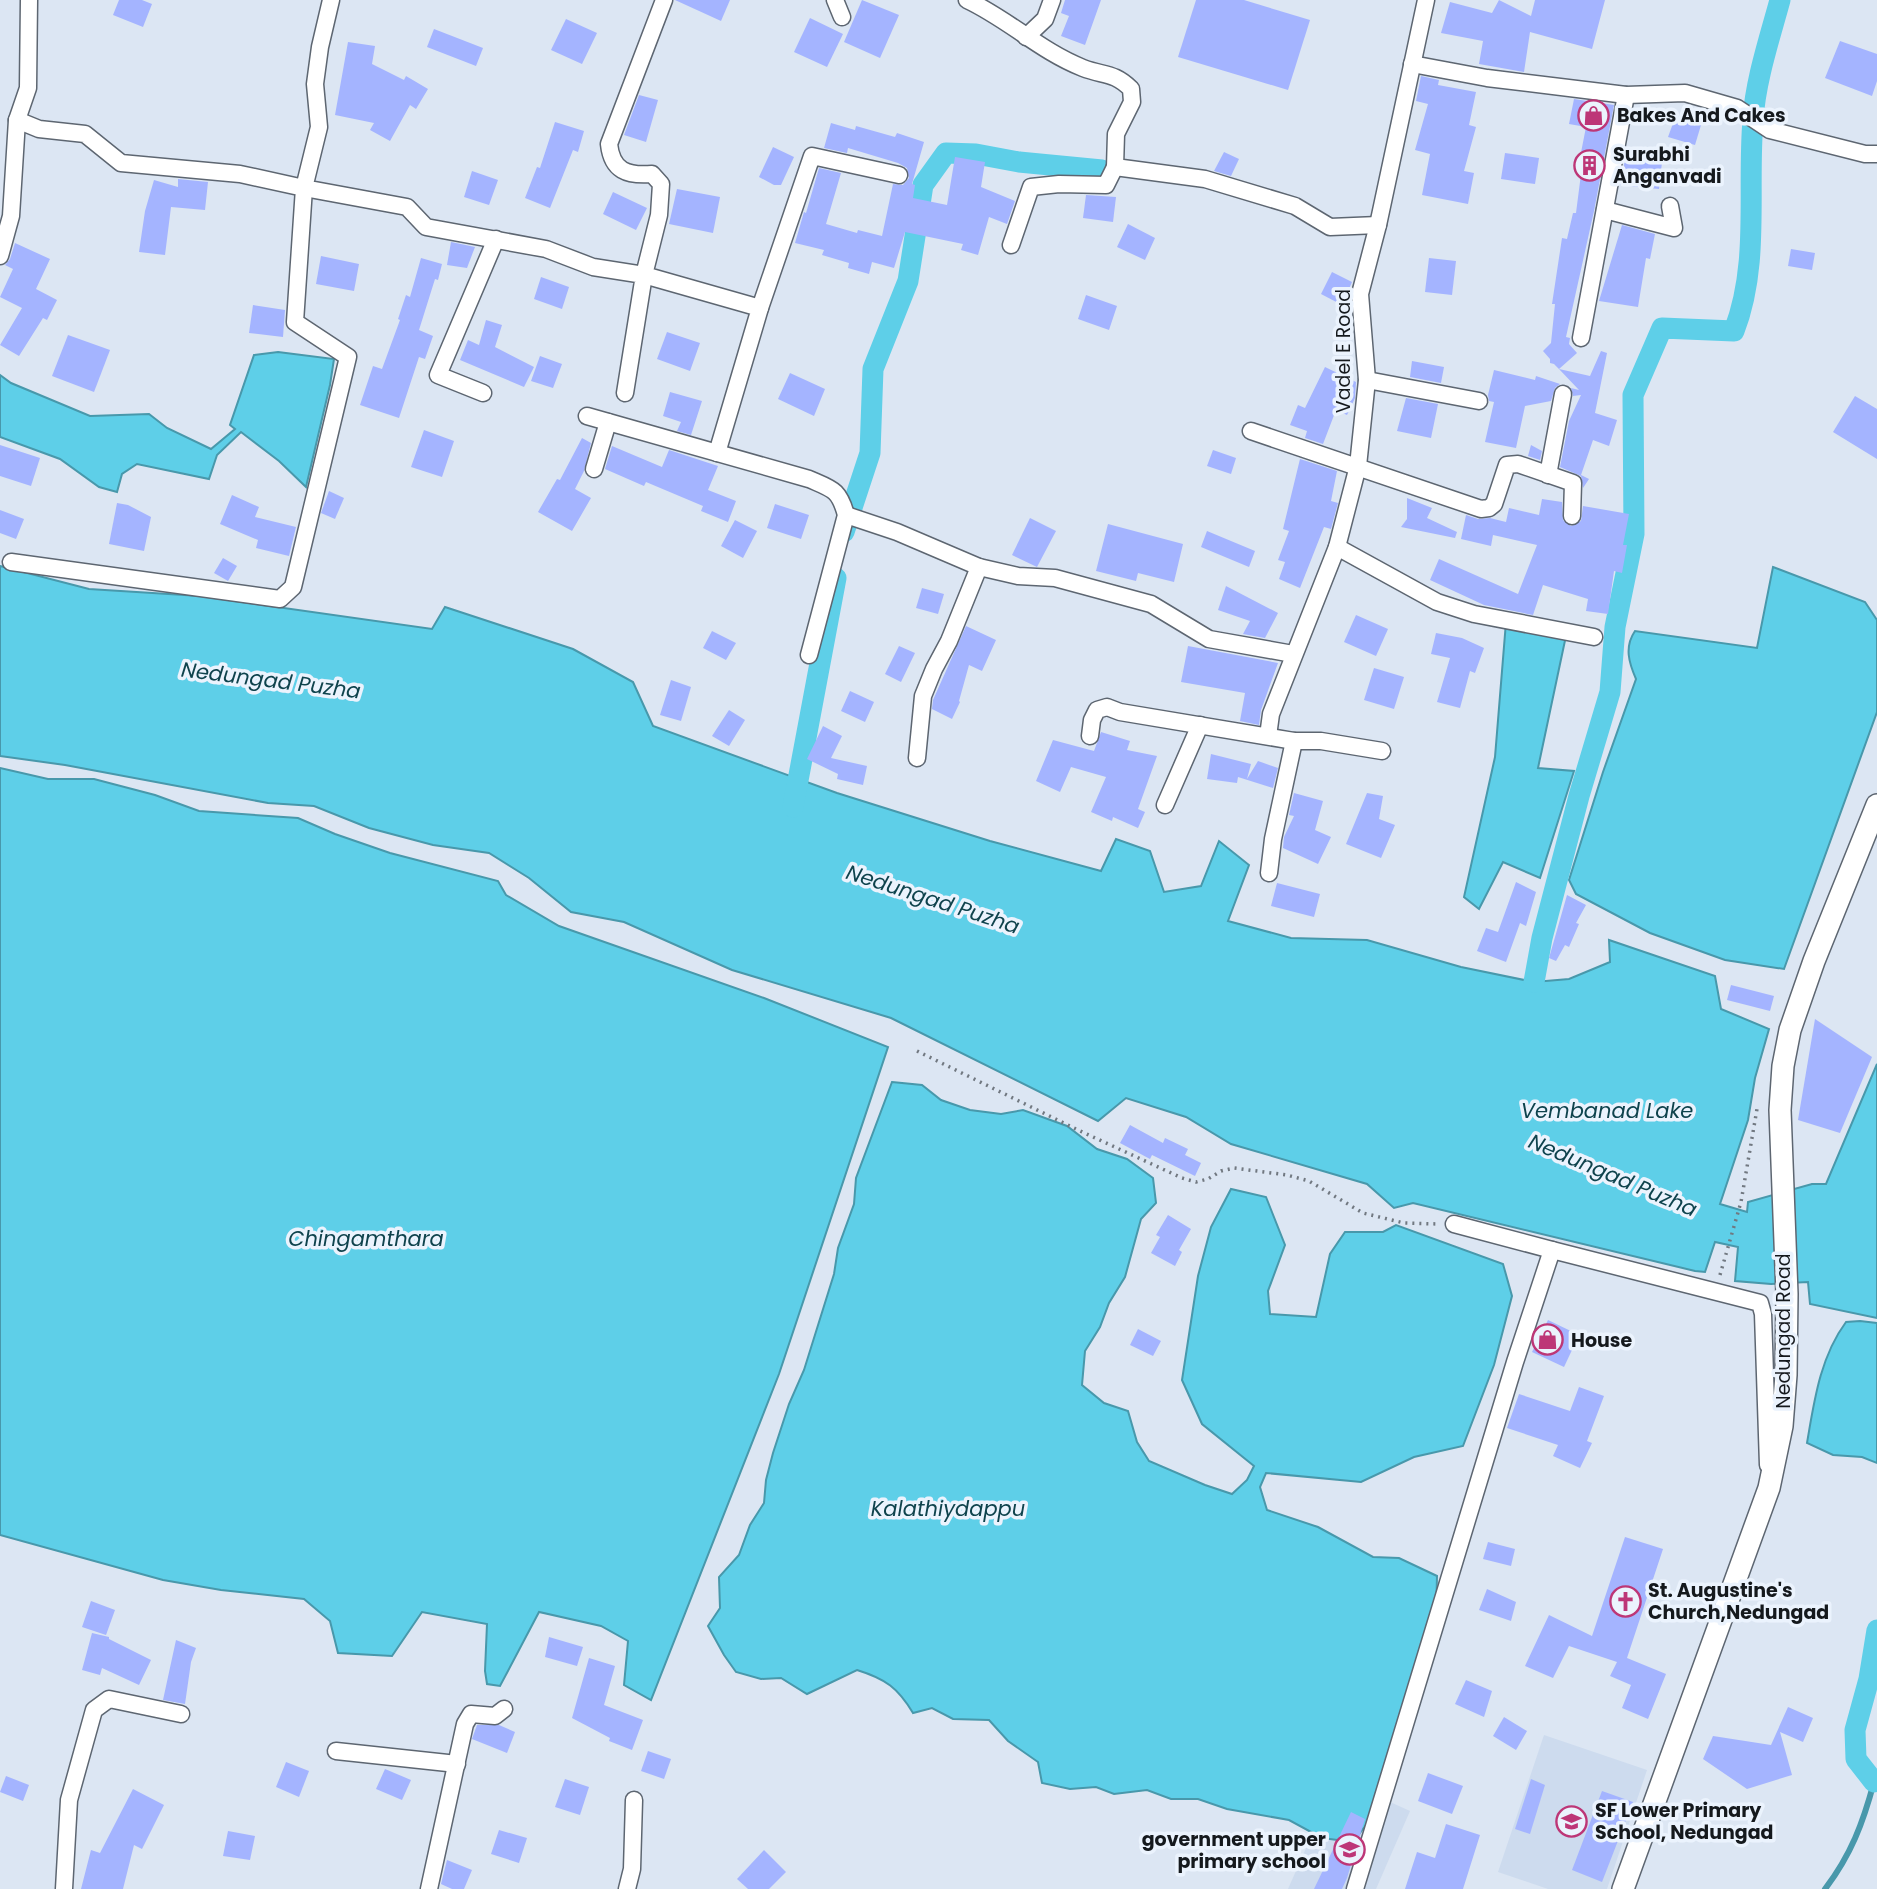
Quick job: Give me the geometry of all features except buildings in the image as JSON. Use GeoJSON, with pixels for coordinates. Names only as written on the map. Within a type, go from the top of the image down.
{"type":"FeatureCollection","features":[{"type":"Feature","properties":{"kind":"street"},"geometry":{"type":"LineString","coordinates":[[0,256],[11,216],[17,120],[28,88],[29,0]]}},
{"type":"Feature","properties":{"kind":"street"},"geometry":{"type":"LineString","coordinates":[[11,562],[280,598],[293,587],[348,357],[296,322],[304,188],[319,127],[315,84],[331,0]]}},
{"type":"Feature","properties":{"kind":"street"},"geometry":{"type":"LineString","coordinates":[[625,393],[643,275],[659,215],[661,184],[652,174],[635,175],[615,166],[609,144],[664,0]]}},
{"type":"Feature","properties":{"kind":"street"},"geometry":{"type":"LineString","coordinates":[[835,0],[842,17]]}},
{"type":"Feature","properties":{"kind":"street"},"geometry":{"type":"LineString","coordinates":[[967,0],[994,12],[1026,37],[1060,58],[1086,69],[1120,78],[1131,89],[1132,102],[1116,134],[1115,167],[1106,185],[1059,184],[1031,187],[1012,246]]}},
{"type":"Feature","properties":{"kind":"street"},"geometry":{"type":"LineString","coordinates":[[1026,37],[1045,19],[1052,0]]}},
{"type":"Feature","properties":{"kind":"street","name":"Vadel E Road"},"geometry":{"type":"LineString","coordinates":[[1268,736],[1271,714],[1337,547],[1357,466],[1367,380],[1360,294],[1378,225],[1426,0]]}},
{"type":"Feature","properties":{"kind":"street"},"geometry":{"type":"LineString","coordinates":[[1412,64],[1487,79],[1626,95],[1685,93],[1737,108],[1770,130],[1865,154],[1877,154]]}},
{"type":"Feature","properties":{"kind":"street"},"geometry":{"type":"LineString","coordinates":[[1581,338],[1626,95]]}},
{"type":"Feature","properties":{"kind":"street"},"geometry":{"type":"LineString","coordinates":[[17,120],[39,128],[85,134],[121,163],[240,174],[407,207],[426,227],[546,249],[593,267],[643,275],[760,308]]}},
{"type":"Feature","properties":{"kind":"street"},"geometry":{"type":"LineString","coordinates":[[718,453],[760,308],[812,156],[899,175]]}},
{"type":"Feature","properties":{"kind":"street"},"geometry":{"type":"LineString","coordinates":[[1115,167],[1205,179],[1295,206],[1330,227],[1378,225]]}},
{"type":"Feature","properties":{"kind":"street"},"geometry":{"type":"LineString","coordinates":[[1605,210],[1674,228],[1670,206]]}},
{"type":"Feature","properties":{"kind":"street"},"geometry":{"type":"LineString","coordinates":[[483,393],[438,375],[496,239]]}},
{"type":"Feature","properties":{"kind":"street"},"geometry":{"type":"LineString","coordinates":[[1367,380],[1479,401]]}},
{"type":"Feature","properties":{"kind":"street"},"geometry":{"type":"LineString","coordinates":[[1548,475],[1563,394]]}},
{"type":"Feature","properties":{"kind":"street"},"geometry":{"type":"LineString","coordinates":[[587,415],[809,479],[834,490],[841,497],[850,516],[808,655]]}},
{"type":"Feature","properties":{"kind":"street"},"geometry":{"type":"LineString","coordinates":[[594,469],[608,422]]}},
{"type":"Feature","properties":{"kind":"street"},"geometry":{"type":"LineString","coordinates":[[1251,431],[1481,509],[1494,504],[1507,465],[1513,463],[1573,483],[1572,516]]}},
{"type":"Feature","properties":{"kind":"street"},"geometry":{"type":"LineString","coordinates":[[850,516],[979,567],[1018,576],[1055,578],[1151,604],[1209,639],[1293,654]]}},
{"type":"Feature","properties":{"kind":"street"},"geometry":{"type":"LineString","coordinates":[[1337,547],[1437,602],[1474,614],[1594,637]]}},
{"type":"Feature","properties":{"kind":"street"},"geometry":{"type":"LineString","coordinates":[[917,758],[923,696],[979,567]]}},
{"type":"Feature","properties":{"kind":"street"},"geometry":{"type":"LineString","coordinates":[[1090,736],[1092,720],[1097,710],[1107,707],[1120,712],[1294,741],[1321,741],[1382,751]]}},
{"type":"Feature","properties":{"kind":"street"},"geometry":{"type":"LineString","coordinates":[[1165,805],[1200,725]]}},
{"type":"Feature","properties":{"kind":"street"},"geometry":{"type":"LineString","coordinates":[[1269,873],[1273,839],[1294,741]]}},
{"type":"Feature","properties":{"kind":"street","name":"Nedungad Road"},"geometry":{"type":"LineString","coordinates":[[1623,1889],[1769,1489],[1782,1426],[1786,1376],[1787,1294],[1781,1187],[1780,1097],[1790,1030],[1814,961],[1877,805]]}},
{"type":"Feature","properties":{"kind":"street"},"geometry":{"type":"LineString","coordinates":[[1454,1224],[1760,1303],[1763,1314],[1769,1489]]}},
{"type":"Feature","properties":{"kind":"street"},"geometry":{"type":"LineString","coordinates":[[1355,1889],[1514,1362],[1552,1250]]}},
{"type":"Feature","properties":{"kind":"street"},"geometry":{"type":"LineString","coordinates":[[64,1889],[69,1800],[94,1710],[109,1699],[181,1714]]}},
{"type":"Feature","properties":{"kind":"street"},"geometry":{"type":"LineString","coordinates":[[429,1889],[465,1724],[471,1714],[495,1716],[504,1709]]}},
{"type":"Feature","properties":{"kind":"street"},"geometry":{"type":"LineString","coordinates":[[336,1751],[457,1764]]}},
{"type":"Feature","properties":{"kind":"street"},"geometry":{"type":"LineString","coordinates":[[627,1889],[632,1869],[634,1800]]}},
{"type":"Feature","properties":{"kind":"path"},"geometry":{"type":"LineString","coordinates":[[917,1051],[1182,1178],[1196,1182],[1234,1168],[1287,1175],[1308,1181],[1363,1213],[1381,1219],[1404,1223],[1454,1224]]}},
{"type":"Feature","properties":{"kind":"path"},"geometry":{"type":"LineString","coordinates":[[1727,1255],[1741,1202]]}},
{"type":"Feature","properties":{"kind":"shaded area","name":"SF Lower Primary School, Nedungad"},"geometry":{"type":"Polygon","coordinates":[[[1544,1735],[1647,1770],[1607,1889],[1548,1889],[1498,1872],[1544,1735]]]}},
{"type":"Feature","properties":{"kind":"shaded area","name":"government upper primary school"},"geometry":{"type":"Polygon","coordinates":[[[1337,1778],[1410,1811],[1376,1889],[1288,1889],[1337,1778]]]}},
{"type":"Feature","properties":{"kind":"water"},"geometry":{"type":"Polygon","coordinates":[[[278,352],[334,359],[306,487],[279,461],[241,432],[217,455],[209,479],[137,464],[122,474],[117,492],[99,487],[60,459],[0,437],[0,375],[11,383],[90,416],[149,414],[167,428],[211,449],[235,429],[230,425],[254,355],[278,352]]]}},
{"type":"Feature","properties":{"kind":"water","name":"Vembanad Lake"},"geometry":{"type":"Polygon","coordinates":[[[0,566],[89,589],[200,596],[432,629],[445,607],[573,649],[633,682],[653,726],[837,793],[990,841],[1101,871],[1116,839],[1150,851],[1164,892],[1201,886],[1219,841],[1249,865],[1228,921],[1291,938],[1367,940],[1461,967],[1534,982],[1569,979],[1610,962],[1609,940],[1715,976],[1721,1009],[1769,1029],[1755,1078],[1748,1120],[1720,1204],[1747,1212],[1748,1202],[1812,1184],[1826,1184],[1877,1064],[1877,1318],[1810,1304],[1808,1282],[1771,1284],[1735,1281],[1738,1247],[1715,1242],[1705,1272],[1695,1271],[1413,1203],[1394,1208],[1367,1184],[1231,1144],[1186,1117],[1126,1098],[1098,1121],[891,1018],[732,970],[624,922],[571,912],[529,878],[489,853],[433,845],[369,828],[314,806],[268,803],[65,765],[0,756],[0,566]]]}},
{"type":"Feature","properties":{"kind":"water"},"geometry":{"type":"Polygon","coordinates":[[[1773,567],[1865,602],[1877,620],[1877,712],[1784,969],[1725,960],[1650,933],[1576,894],[1569,880],[1636,679],[1629,655],[1635,631],[1757,648],[1773,567]]]}},
{"type":"Feature","properties":{"kind":"water"},"geometry":{"type":"Polygon","coordinates":[[[1506,622],[1567,631],[1538,768],[1574,771],[1540,878],[1503,862],[1479,909],[1464,897],[1495,757],[1506,622]]]}},
{"type":"Feature","properties":{"kind":"water","name":"Chingamthara"},"geometry":{"type":"Polygon","coordinates":[[[0,768],[48,779],[94,779],[155,795],[199,811],[298,818],[390,853],[498,881],[506,895],[559,926],[764,998],[888,1047],[779,1374],[651,1700],[624,1685],[628,1641],[601,1626],[539,1612],[500,1686],[487,1684],[487,1624],[422,1612],[392,1656],[338,1653],[330,1621],[304,1599],[221,1590],[163,1580],[0,1535],[0,768]]]}},
{"type":"Feature","properties":{"kind":"water","name":"Kalathiydappu"},"geometry":{"type":"Polygon","coordinates":[[[892,1082],[922,1085],[941,1100],[970,1110],[1001,1114],[1023,1110],[1067,1126],[1097,1149],[1127,1159],[1153,1178],[1156,1203],[1141,1219],[1125,1277],[1085,1351],[1082,1385],[1104,1403],[1128,1411],[1137,1442],[1149,1461],[1232,1494],[1247,1480],[1254,1466],[1202,1424],[1182,1380],[1198,1276],[1211,1227],[1231,1189],[1266,1197],[1285,1245],[1268,1291],[1270,1314],[1316,1317],[1330,1254],[1345,1232],[1383,1232],[1396,1225],[1503,1264],[1512,1296],[1494,1365],[1463,1446],[1414,1457],[1361,1482],[1266,1473],[1260,1487],[1267,1510],[1318,1527],[1373,1557],[1399,1558],[1437,1576],[1436,1616],[1373,1816],[1353,1842],[1322,1838],[1289,1820],[1227,1809],[1198,1799],[1171,1799],[1147,1790],[1114,1794],[1096,1787],[1070,1789],[1042,1783],[1038,1762],[1008,1741],[989,1720],[953,1719],[932,1708],[913,1713],[890,1686],[857,1670],[807,1694],[781,1678],[761,1679],[736,1672],[724,1655],[708,1626],[720,1608],[719,1577],[739,1555],[750,1525],[764,1503],[766,1480],[773,1453],[789,1404],[804,1370],[834,1274],[838,1248],[854,1204],[856,1178],[892,1082]]]}},
{"type":"Feature","properties":{"kind":"water"},"geometry":{"type":"Polygon","coordinates":[[[1846,1322],[1877,1323],[1877,1463],[1862,1457],[1833,1455],[1807,1443],[1819,1380],[1830,1350],[1846,1322]]]}},
{"type":"Feature","properties":{"kind":"waterway"},"geometry":{"type":"LineString","coordinates":[[1534,982],[1542,938],[1579,796],[1610,692],[1615,627],[1634,534],[1633,395],[1662,328],[1734,331],[1742,306],[1750,253],[1754,105],[1780,0]]}},
{"type":"Feature","properties":{"kind":"waterway"},"geometry":{"type":"LineString","coordinates":[[844,532],[870,453],[873,369],[908,281],[923,185],[946,153],[976,154],[1019,162],[1102,170]]}},
{"type":"Feature","properties":{"kind":"waterway"},"geometry":{"type":"LineString","coordinates":[[793,807],[836,578]]}},
{"type":"Feature","properties":{"kind":"waterway"},"geometry":{"type":"LineString","coordinates":[[1874,1782],[1856,1759],[1855,1730],[1869,1679],[1877,1630]]}},
{"type":"Feature","properties":{"kind":"waterway"},"geometry":{"type":"LineString","coordinates":[[1825,1889],[1849,1851],[1861,1825],[1874,1782],[1877,1781]]}},
{"type":"Feature","properties":{"kind":"place","name":"Bakes And Cakes"},"geometry":{"type":"Point","coordinates":[1594,115]}},
{"type":"Feature","properties":{"kind":"place","name":"Surabhi Anganvadi"},"geometry":{"type":"Point","coordinates":[1590,165]}},
{"type":"Feature","properties":{"kind":"place","name":"House"},"geometry":{"type":"Point","coordinates":[1548,1340]}},
{"type":"Feature","properties":{"kind":"place","name":"St. Augustine's Church,Nedungad"},"geometry":{"type":"Point","coordinates":[1625,1601]}},
{"type":"Feature","properties":{"kind":"place","name":"SF Lower Primary School, Nedungad"},"geometry":{"type":"Point","coordinates":[1572,1821]}},
{"type":"Feature","properties":{"kind":"place","name":"government upper primary school"},"geometry":{"type":"Point","coordinates":[1349,1850]}},
{"type":"Feature","properties":{"kind":"water label","name":"Nedungad Puzha"},"geometry":{"type":"Point","coordinates":[271,680]}},
{"type":"Feature","properties":{"kind":"water label","name":"Nedungad Puzha"},"geometry":{"type":"Point","coordinates":[933,899]}},
{"type":"Feature","properties":{"kind":"water label","name":"Nedungad Puzha"},"geometry":{"type":"Point","coordinates":[1613,1175]}}]}
